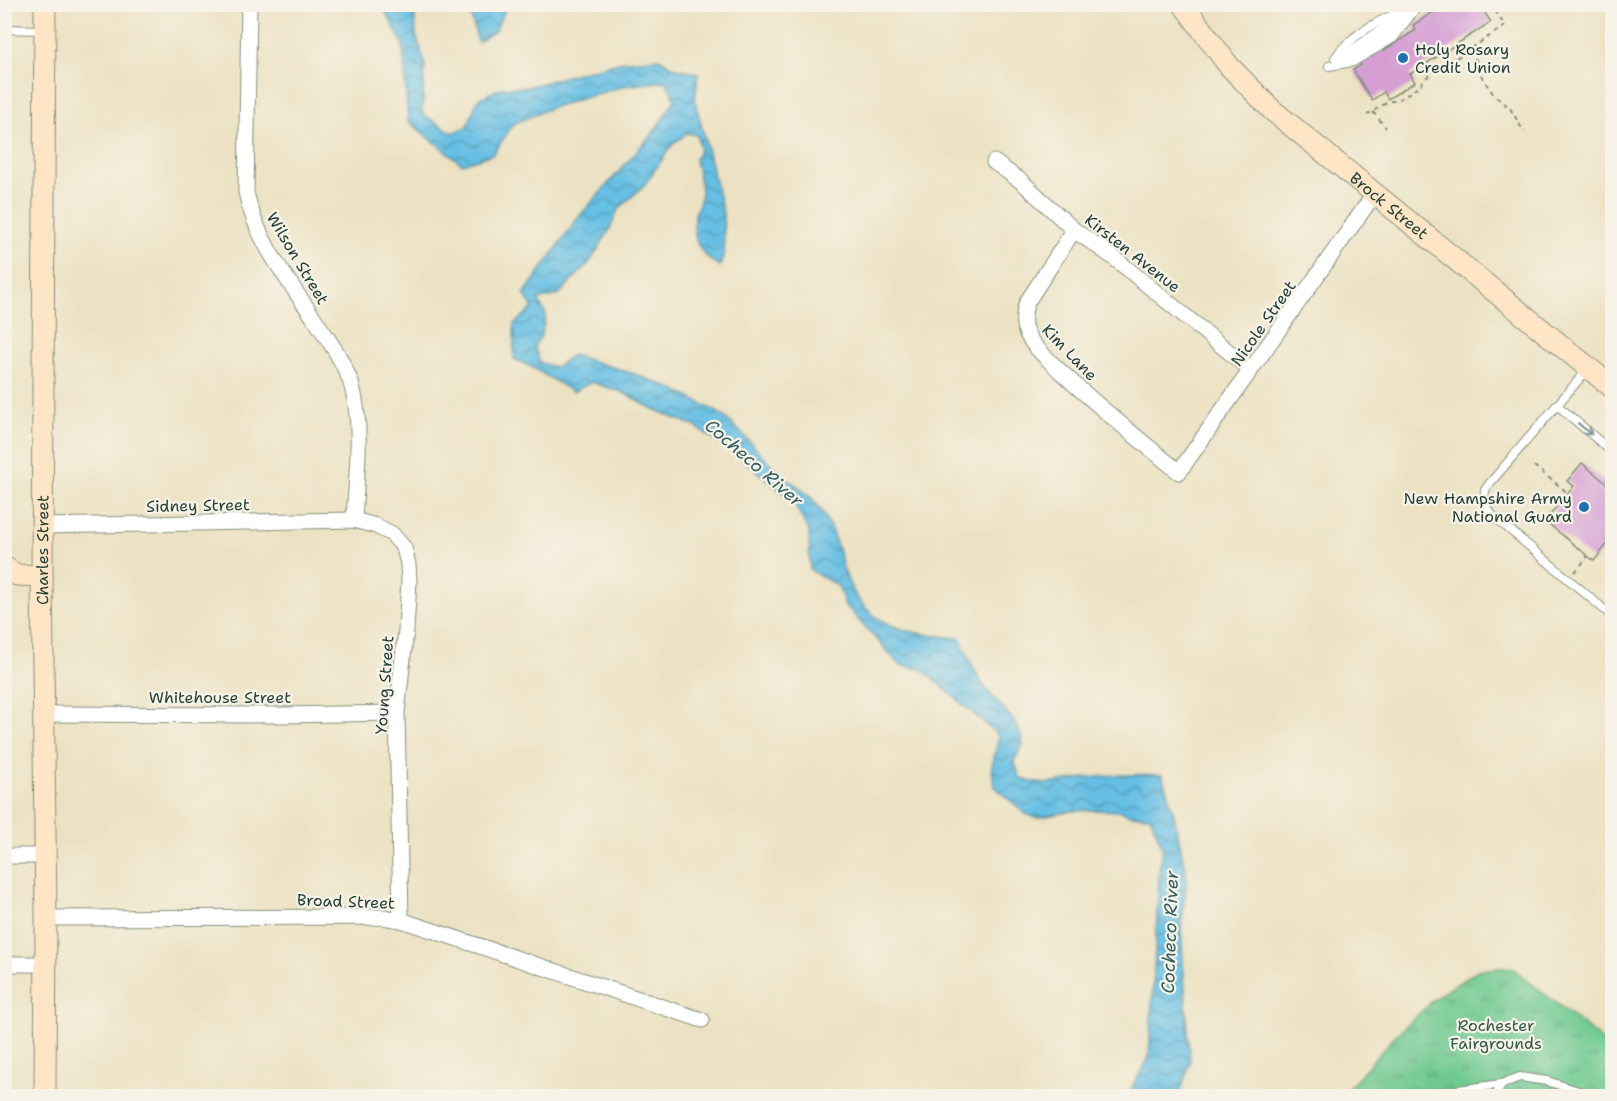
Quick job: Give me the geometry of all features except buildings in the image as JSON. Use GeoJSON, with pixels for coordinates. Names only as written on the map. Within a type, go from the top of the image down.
{"type":"FeatureCollection","features":[{"type":"Feature","properties":{"kind":"street","name":"Charles Street"},"geometry":{"type":"LineString","coordinates":[[45,4],[42,526],[46,918],[45,1096]]}},
{"type":"Feature","properties":{"kind":"street","name":"Wilson Street"},"geometry":{"type":"LineString","coordinates":[[249,4],[246,192],[249,208],[262,238],[337,352],[351,383],[358,431],[354,520]]}},
{"type":"Feature","properties":{"kind":"street","name":"Brock Street"},"geometry":{"type":"LineString","coordinates":[[1183,4],[1223,58],[1254,92],[1313,145],[1612,387]]}},
{"type":"Feature","properties":{"kind":"street","name":"Kirsten Avenue"},"geometry":{"type":"LineString","coordinates":[[994,162],[1021,181],[1074,230],[1113,257],[1251,370]]}},
{"type":"Feature","properties":{"kind":"street","name":"Nicole Street"},"geometry":{"type":"LineString","coordinates":[[1179,472],[1375,193]]}},
{"type":"Feature","properties":{"kind":"street","name":"Kim Lane"},"geometry":{"type":"LineString","coordinates":[[1074,230],[1030,295],[1023,314],[1024,327],[1029,338],[1082,392],[1179,472]]}},
{"type":"Feature","properties":{"kind":"street","name":"Sidney Street"},"geometry":{"type":"LineString","coordinates":[[42,526],[354,520]]}},
{"type":"Feature","properties":{"kind":"street","name":"Young Street"},"geometry":{"type":"LineString","coordinates":[[354,520],[376,526],[392,534],[404,548],[408,564],[407,620],[397,713],[401,920]]}},
{"type":"Feature","properties":{"kind":"street"},"geometry":{"type":"LineString","coordinates":[[4,567],[17,575],[42,576]]}},
{"type":"Feature","properties":{"kind":"street","name":"Whitehouse Street"},"geometry":{"type":"LineString","coordinates":[[43,714],[281,716],[397,713]]}},
{"type":"Feature","properties":{"kind":"street"},"geometry":{"type":"LineString","coordinates":[[4,856],[45,856]]}},
{"type":"Feature","properties":{"kind":"street","name":"Broad Street"},"geometry":{"type":"LineString","coordinates":[[46,918],[382,917],[401,920],[702,1020]]}},
{"type":"Feature","properties":{"kind":"street"},"geometry":{"type":"LineString","coordinates":[[4,964],[45,964]]}},
{"type":"Feature","properties":{"kind":"lane"},"geometry":{"type":"LineString","coordinates":[[1417,4],[1388,34],[1351,57],[1329,66],[1344,45],[1377,22],[1417,4]]}},
{"type":"Feature","properties":{"kind":"lane"},"geometry":{"type":"LineString","coordinates":[[4,29],[45,30]]}},
{"type":"Feature","properties":{"kind":"lane"},"geometry":{"type":"LineString","coordinates":[[1589,368],[1490,483],[1485,490],[1484,504],[1491,514],[1612,616]]}},
{"type":"Feature","properties":{"kind":"lane"},"geometry":{"type":"LineString","coordinates":[[1557,405],[1612,452]]}},
{"type":"Feature","properties":{"kind":"lane"},"geometry":{"type":"LineString","coordinates":[[1416,1096],[1501,1084],[1520,1077],[1532,1077],[1594,1096]]}},
{"type":"Feature","properties":{"kind":"lane"},"geometry":{"type":"LineString","coordinates":[[1497,1096],[1501,1084]]}},
{"type":"Feature","properties":{"kind":"path"},"geometry":{"type":"LineString","coordinates":[[1368,115],[1389,101],[1396,101],[1420,86],[1424,79],[1505,26],[1492,6],[1484,12]]}},
{"type":"Feature","properties":{"kind":"path"},"geometry":{"type":"LineString","coordinates":[[1468,50],[1494,95],[1510,108],[1524,132]]}},
{"type":"Feature","properties":{"kind":"path"},"geometry":{"type":"LineString","coordinates":[[1373,112],[1386,128]]}},
{"type":"Feature","properties":{"kind":"path"},"geometry":{"type":"LineString","coordinates":[[1534,466],[1568,493]]}},
{"type":"Feature","properties":{"kind":"path"},"geometry":{"type":"LineString","coordinates":[[1575,572],[1588,556]]}},
{"type":"Feature","properties":{"kind":"green space","name":"Rochester Fairgrounds"},"geometry":{"type":"Polygon","coordinates":[[[1511,967],[1612,1048],[1612,1096],[1331,1096],[1345,1092],[1394,1037],[1438,996],[1478,970],[1511,967]]]}},
{"type":"Feature","properties":{"kind":"water"},"geometry":{"type":"Polygon","coordinates":[[[475,4],[507,5],[495,31],[478,42],[471,16],[475,4]]]}},
{"type":"Feature","properties":{"kind":"water","name":"Cocheco River"},"geometry":{"type":"Polygon","coordinates":[[[382,5],[414,5],[416,35],[425,63],[422,114],[453,133],[467,127],[478,99],[501,88],[527,87],[619,62],[659,58],[675,68],[698,73],[695,100],[723,213],[724,253],[720,266],[702,251],[694,231],[695,215],[701,192],[695,159],[700,150],[697,135],[687,133],[672,145],[645,184],[618,210],[610,229],[590,262],[558,295],[538,300],[546,315],[541,336],[534,346],[540,363],[556,367],[572,355],[637,375],[685,395],[721,414],[819,508],[833,534],[852,589],[862,605],[875,616],[905,630],[960,638],[980,681],[1017,726],[1023,745],[1014,761],[1020,778],[1045,784],[1105,776],[1162,775],[1174,815],[1187,879],[1181,928],[1190,1063],[1179,1096],[1127,1096],[1149,1058],[1160,862],[1163,848],[1150,816],[1098,810],[1072,811],[1037,818],[1026,814],[994,786],[992,766],[998,735],[923,670],[900,665],[845,605],[838,586],[810,570],[809,532],[794,503],[744,460],[694,426],[653,409],[622,392],[591,382],[573,392],[514,359],[514,324],[533,308],[524,294],[578,218],[653,133],[675,100],[666,81],[624,86],[550,108],[513,124],[493,154],[462,164],[408,121],[403,44],[382,5]]]}},
{"type":"Feature","properties":{"kind":"place","name":"Holy Rosary Credit Union"},"geometry":{"type":"Point","coordinates":[1403,58]}},
{"type":"Feature","properties":{"kind":"place","name":"New Hampshire Army National Guard"},"geometry":{"type":"Point","coordinates":[1584,507]}}]}
